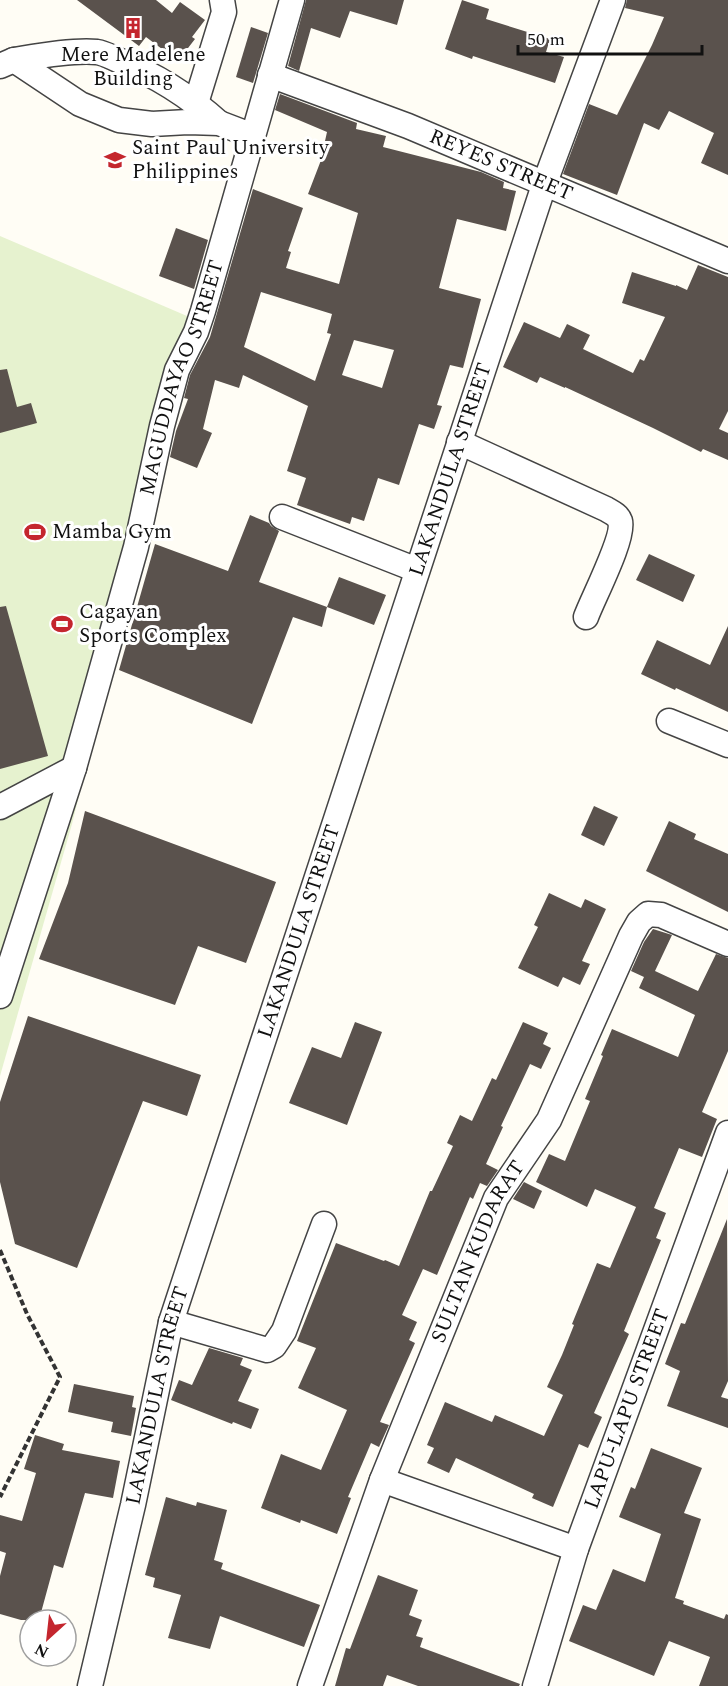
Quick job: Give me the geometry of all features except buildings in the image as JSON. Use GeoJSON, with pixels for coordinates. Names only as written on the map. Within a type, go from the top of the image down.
{"type":"FeatureCollection","features":[{"type":"Feature","properties":{"kind":"street"},"geometry":{"type":"LineString","coordinates":[[196,103],[224,12],[222,0]]}},
{"type":"Feature","properties":{"kind":"street","name":"MAGUDDAYAO STREET"},"geometry":{"type":"LineString","coordinates":[[0,996],[74,768],[136,547],[162,426],[177,370],[196,332],[203,311],[292,0]]}},
{"type":"Feature","properties":{"kind":"street","name":"LAKANDULA STREET"},"geometry":{"type":"LineString","coordinates":[[90,1686],[133,1506],[171,1322],[544,185],[613,0]]}},
{"type":"Feature","properties":{"kind":"street"},"geometry":{"type":"LineString","coordinates":[[7,63],[52,54],[98,52],[165,83],[196,103],[219,123]]}},
{"type":"Feature","properties":{"kind":"street"},"geometry":{"type":"LineString","coordinates":[[7,63],[80,104],[119,120],[152,124],[219,123],[253,136]]}},
{"type":"Feature","properties":{"kind":"street","name":"REYES STREET"},"geometry":{"type":"LineString","coordinates":[[270,75],[408,126],[728,261]]}},
{"type":"Feature","properties":{"kind":"street"},"geometry":{"type":"LineString","coordinates":[[459,442],[617,515],[620,522],[618,541],[586,616]]}},
{"type":"Feature","properties":{"kind":"street"},"geometry":{"type":"LineString","coordinates":[[282,517],[417,570]]}},
{"type":"Feature","properties":{"kind":"street"},"geometry":{"type":"LineString","coordinates":[[669,721],[728,745]]}},
{"type":"Feature","properties":{"kind":"street"},"geometry":{"type":"LineString","coordinates":[[1,809],[74,768]]}},
{"type":"Feature","properties":{"kind":"street","name":"SULTAN KUDARAT"},"geometry":{"type":"LineString","coordinates":[[310,1686],[382,1480],[496,1198],[549,1120],[631,936],[639,922],[648,914],[661,915],[728,944]]}},
{"type":"Feature","properties":{"kind":"street","name":"LAPU-LAPU STREET"},"geometry":{"type":"LineString","coordinates":[[535,1686],[576,1549],[728,1133]]}},
{"type":"Feature","properties":{"kind":"street"},"geometry":{"type":"LineString","coordinates":[[171,1322],[267,1350],[274,1346],[284,1331],[324,1224]]}},
{"type":"Feature","properties":{"kind":"street"},"geometry":{"type":"LineString","coordinates":[[382,1480],[576,1549]]}},
{"type":"Feature","properties":{"kind":"path"},"geometry":{"type":"LineString","coordinates":[[0,1250],[27,1314],[60,1377],[0,1497]]}},
{"type":"Feature","properties":{"kind":"green space","name":"Cagayan Sports Complex"},"geometry":{"type":"Polygon","coordinates":[[[0,236],[194,319],[72,824],[0,1076],[0,236]]]}},
{"type":"Feature","properties":{"kind":"place","name":"Mere Madelene Building"},"geometry":{"type":"Point","coordinates":[133,28]}},
{"type":"Feature","properties":{"kind":"place","name":"Saint Paul University Philippines"},"geometry":{"type":"Point","coordinates":[115,160]}},
{"type":"Feature","properties":{"kind":"place","name":"Mamba Gym"},"geometry":{"type":"Point","coordinates":[35,532]}},
{"type":"Feature","properties":{"kind":"place","name":"Cagayan Sports Complex"},"geometry":{"type":"Point","coordinates":[62,624]}}]}
